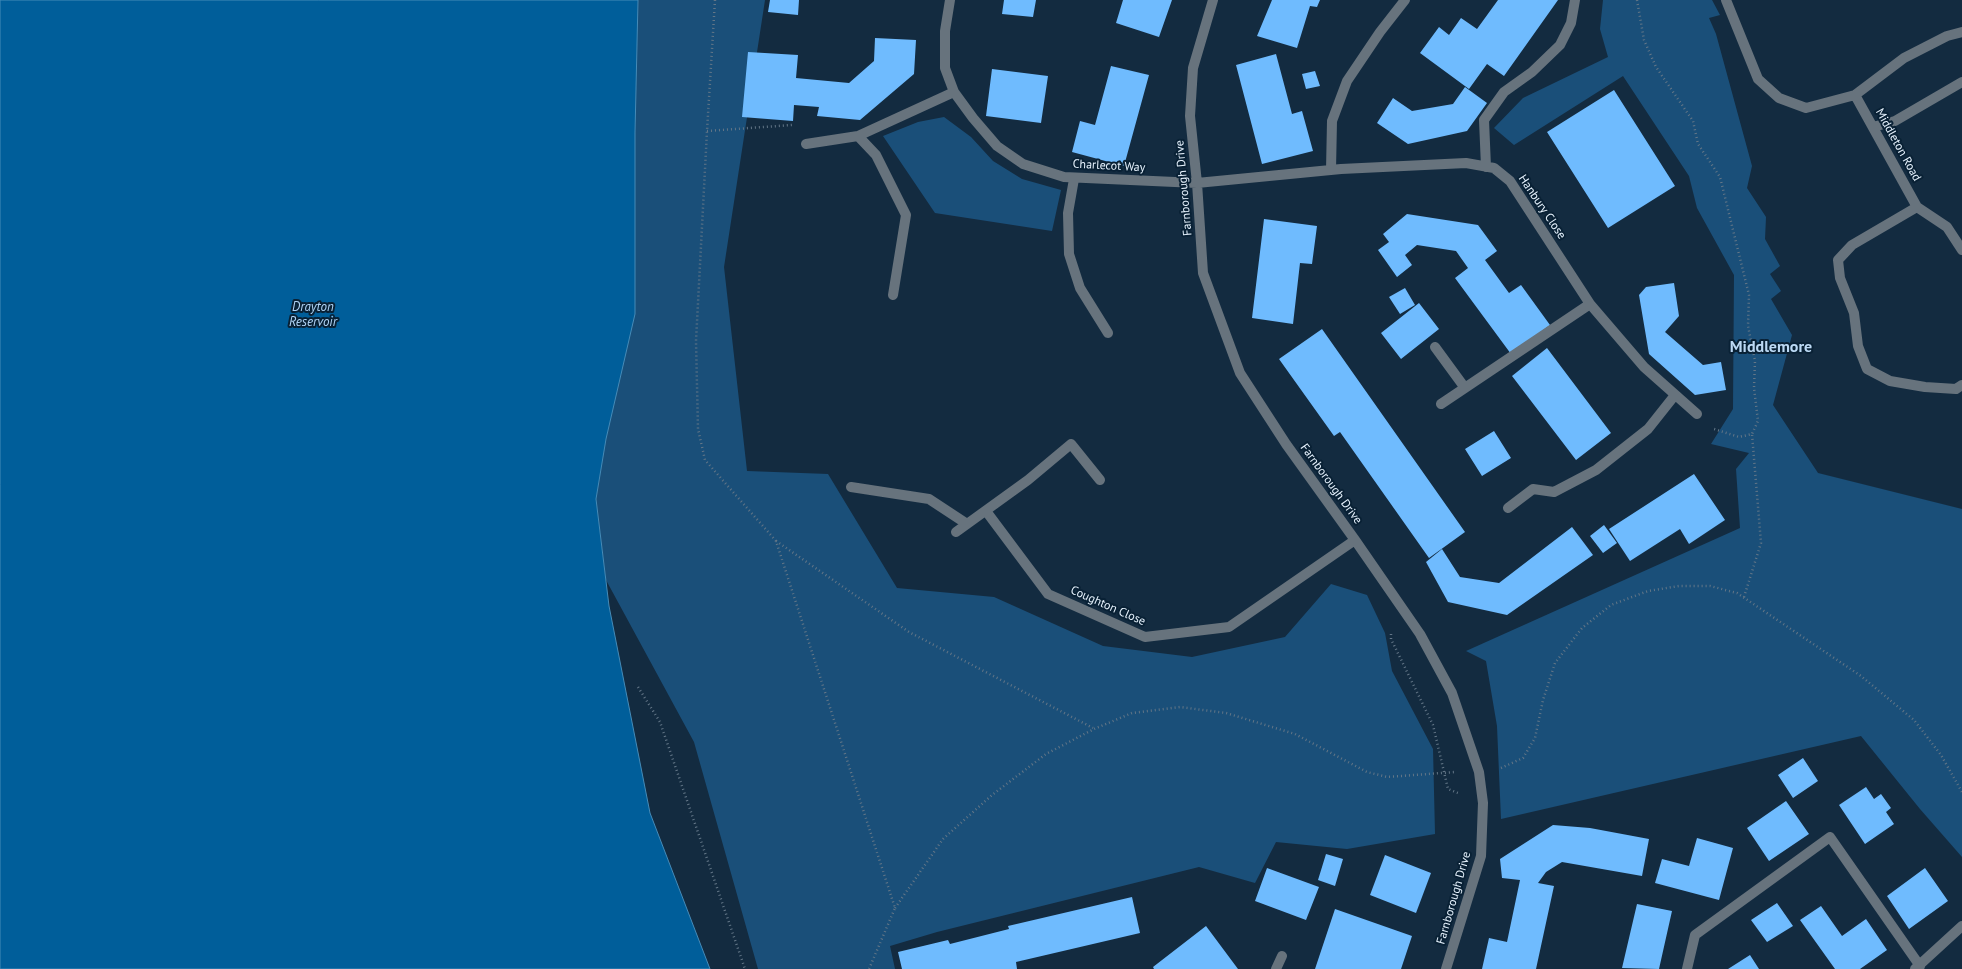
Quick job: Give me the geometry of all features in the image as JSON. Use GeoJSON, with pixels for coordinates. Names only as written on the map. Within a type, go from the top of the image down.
{"type":"FeatureCollection","features":[{"type":"Feature","properties":{"kind":"street","name":"Charlecot Way"},"geometry":{"type":"LineString","coordinates":[[950,0],[945,31],[945,68],[954,92],[973,118],[997,146],[1023,164],[1074,179],[1197,182]]}},
{"type":"Feature","properties":{"kind":"street","name":"Farnborough Drive"},"geometry":{"type":"LineString","coordinates":[[1213,0],[1193,68],[1190,116],[1197,182],[1203,273],[1240,373],[1286,444],[1420,634],[1452,693],[1479,772],[1483,802],[1481,856],[1446,969]]}},
{"type":"Feature","properties":{"kind":"street"},"geometry":{"type":"LineString","coordinates":[[1331,170],[1332,121],[1346,81],[1380,32],[1406,0]]}},
{"type":"Feature","properties":{"kind":"street"},"geometry":{"type":"LineString","coordinates":[[1486,166],[1484,120],[1504,92],[1532,72],[1560,45],[1571,22],[1575,0]]}},
{"type":"Feature","properties":{"kind":"street"},"geometry":{"type":"LineString","coordinates":[[1726,0],[1758,79],[1779,98],[1806,108],[1856,96],[1904,58],[1946,36],[1962,32]]}},
{"type":"Feature","properties":{"kind":"street"},"geometry":{"type":"LineString","coordinates":[[1873,128],[1895,121],[1962,82]]}},
{"type":"Feature","properties":{"kind":"street"},"geometry":{"type":"LineString","coordinates":[[806,144],[858,136],[954,92]]}},
{"type":"Feature","properties":{"kind":"street","name":"Middleton Road"},"geometry":{"type":"LineString","coordinates":[[1856,96],[1917,207]]}},
{"type":"Feature","properties":{"kind":"street"},"geometry":{"type":"LineString","coordinates":[[858,136],[876,155],[906,215],[893,295]]}},
{"type":"Feature","properties":{"kind":"street","name":"Hanbury Close"},"geometry":{"type":"LineString","coordinates":[[1197,182],[1331,170],[1466,163],[1494,168],[1510,180],[1590,304],[1644,367],[1697,414]]}},
{"type":"Feature","properties":{"kind":"street"},"geometry":{"type":"LineString","coordinates":[[1074,179],[1068,213],[1069,254],[1080,288],[1108,333]]}},
{"type":"Feature","properties":{"kind":"street"},"geometry":{"type":"LineString","coordinates":[[1962,250],[1947,227],[1917,207],[1852,245],[1838,260],[1840,278],[1854,313],[1858,346],[1867,369],[1890,381],[1925,387],[1956,389],[1962,385]]}},
{"type":"Feature","properties":{"kind":"street"},"geometry":{"type":"LineString","coordinates":[[1441,404],[1590,304]]}},
{"type":"Feature","properties":{"kind":"street"},"geometry":{"type":"LineString","coordinates":[[1435,347],[1465,388]]}},
{"type":"Feature","properties":{"kind":"street"},"geometry":{"type":"LineString","coordinates":[[1508,508],[1533,489],[1554,492],[1596,470],[1648,429],[1675,395]]}},
{"type":"Feature","properties":{"kind":"street"},"geometry":{"type":"LineString","coordinates":[[956,532],[1028,480],[1071,444],[1100,480]]}},
{"type":"Feature","properties":{"kind":"street"},"geometry":{"type":"LineString","coordinates":[[850,487],[930,499],[966,524]]}},
{"type":"Feature","properties":{"kind":"street","name":"Coughton Close"},"geometry":{"type":"LineString","coordinates":[[986,510],[1048,594],[1146,637],[1229,627],[1355,540]]}},
{"type":"Feature","properties":{"kind":"street"},"geometry":{"type":"LineString","coordinates":[[1687,969],[1695,935],[1830,837],[1918,967],[1962,926]]}},
{"type":"Feature","properties":{"kind":"street"},"geometry":{"type":"LineString","coordinates":[[1276,969],[1282,956]]}},
{"type":"Feature","properties":{"kind":"path"},"geometry":{"type":"LineString","coordinates":[[715,0],[706,132],[696,341],[698,429],[706,460],[776,541],[909,632],[1094,729]]}},
{"type":"Feature","properties":{"kind":"path"},"geometry":{"type":"LineString","coordinates":[[1637,0],[1644,40],[1656,67],[1694,121],[1698,144],[1720,177],[1749,295],[1748,326],[1755,361],[1754,388],[1758,421],[1752,434],[1761,543],[1744,597]]}},
{"type":"Feature","properties":{"kind":"path"},"geometry":{"type":"LineString","coordinates":[[1697,414],[1716,431],[1739,437],[1752,434]]}},
{"type":"Feature","properties":{"kind":"path"},"geometry":{"type":"LineString","coordinates":[[776,541],[895,908],[870,969]]}},
{"type":"Feature","properties":{"kind":"path"},"geometry":{"type":"LineString","coordinates":[[1391,632],[1391,639],[1433,725],[1448,789],[1483,802]]}},
{"type":"Feature","properties":{"kind":"path"},"geometry":{"type":"LineString","coordinates":[[638,687],[660,722],[745,969]]}},
{"type":"Feature","properties":{"kind":"shaded area"},"geometry":{"type":"Polygon","coordinates":[[[638,0],[765,0],[724,267],[747,471],[828,474],[897,588],[994,597],[1103,646],[1192,657],[1285,637],[1331,584],[1367,595],[1385,633],[1392,671],[1433,749],[1435,834],[1347,849],[1276,842],[1255,883],[1199,867],[937,932],[890,946],[895,969],[758,969],[694,742],[606,580],[596,499],[606,439],[635,133],[638,0]]]}},
{"type":"Feature","properties":{"kind":"shaded area"},"geometry":{"type":"Polygon","coordinates":[[[1603,0],[1712,0],[1720,15],[1709,18],[1716,34],[1752,166],[1747,188],[1766,217],[1765,239],[1780,266],[1770,274],[1781,291],[1771,299],[1792,335],[1773,405],[1818,473],[1962,509],[1962,857],[1920,809],[1861,736],[1501,819],[1497,726],[1486,661],[1466,651],[1740,528],[1736,469],[1749,453],[1711,444],[1733,409],[1734,275],[1697,208],[1689,176],[1623,76],[1514,145],[1494,128],[1523,98],[1608,57],[1600,29],[1603,0]]]}},
{"type":"Feature","properties":{"kind":"shaded area"},"geometry":{"type":"Polygon","coordinates":[[[944,117],[971,137],[993,161],[1022,179],[1061,190],[1052,231],[935,213],[883,136],[918,122],[944,117]]]}},
{"type":"Feature","properties":{"kind":"water","name":"Drayton Reservoir"},"geometry":{"type":"Polygon","coordinates":[[[0,0],[638,0],[635,133],[635,314],[606,439],[596,499],[609,606],[650,813],[710,969],[0,969],[0,0]]]}},
{"type":"Feature","properties":{"kind":"building"},"geometry":{"type":"Polygon","coordinates":[[[770,0],[799,0],[798,15],[768,12],[770,0]]]}},
{"type":"Feature","properties":{"kind":"building"},"geometry":{"type":"Polygon","coordinates":[[[1004,0],[1036,0],[1033,17],[1002,14],[1004,0]]]}},
{"type":"Feature","properties":{"kind":"building"},"geometry":{"type":"Polygon","coordinates":[[[1123,0],[1172,0],[1159,37],[1116,23],[1123,0]]]}},
{"type":"Feature","properties":{"kind":"building"},"geometry":{"type":"Polygon","coordinates":[[[1272,0],[1320,0],[1317,7],[1310,6],[1297,48],[1257,36],[1272,0]]]}},
{"type":"Feature","properties":{"kind":"building"},"geometry":{"type":"Polygon","coordinates":[[[1498,0],[1558,0],[1504,76],[1487,64],[1469,89],[1420,53],[1439,27],[1449,35],[1461,18],[1477,29],[1498,0]]]}},
{"type":"Feature","properties":{"kind":"building"},"geometry":{"type":"Polygon","coordinates":[[[875,38],[916,40],[914,74],[860,120],[817,116],[819,107],[794,105],[793,121],[742,117],[748,52],[798,55],[796,78],[849,83],[874,61],[875,38]]]}},
{"type":"Feature","properties":{"kind":"building"},"geometry":{"type":"Polygon","coordinates":[[[1276,54],[1292,114],[1302,111],[1313,151],[1262,164],[1236,65],[1276,54]]]}},
{"type":"Feature","properties":{"kind":"building"},"geometry":{"type":"Polygon","coordinates":[[[1111,66],[1149,75],[1124,166],[1072,152],[1080,121],[1095,125],[1111,66]]]}},
{"type":"Feature","properties":{"kind":"building"},"geometry":{"type":"Polygon","coordinates":[[[992,69],[1048,76],[1041,123],[986,116],[992,69]]]}},
{"type":"Feature","properties":{"kind":"building"},"geometry":{"type":"Polygon","coordinates":[[[1315,71],[1320,86],[1306,89],[1302,74],[1315,71]]]}},
{"type":"Feature","properties":{"kind":"building"},"geometry":{"type":"Polygon","coordinates":[[[1465,87],[1487,103],[1467,131],[1408,144],[1377,123],[1393,98],[1412,111],[1453,104],[1465,87]]]}},
{"type":"Feature","properties":{"kind":"building"},"geometry":{"type":"Polygon","coordinates":[[[1614,90],[1675,186],[1608,228],[1547,132],[1614,90]]]}},
{"type":"Feature","properties":{"kind":"building"},"geometry":{"type":"Polygon","coordinates":[[[1407,214],[1478,225],[1497,251],[1485,260],[1509,293],[1521,285],[1550,325],[1511,354],[1455,278],[1468,268],[1456,251],[1417,245],[1405,255],[1412,265],[1397,277],[1378,250],[1389,242],[1383,234],[1407,214]]]}},
{"type":"Feature","properties":{"kind":"building"},"geometry":{"type":"Polygon","coordinates":[[[1264,219],[1317,226],[1312,264],[1300,263],[1293,324],[1252,318],[1264,219]]]}},
{"type":"Feature","properties":{"kind":"building"},"geometry":{"type":"Polygon","coordinates":[[[1674,283],[1679,316],[1665,332],[1703,365],[1721,362],[1726,390],[1695,395],[1649,354],[1639,295],[1646,287],[1674,283]]]}},
{"type":"Feature","properties":{"kind":"building"},"geometry":{"type":"Polygon","coordinates":[[[1405,288],[1415,305],[1400,314],[1389,297],[1405,288]]]}},
{"type":"Feature","properties":{"kind":"building"},"geometry":{"type":"Polygon","coordinates":[[[1419,303],[1439,329],[1401,359],[1381,333],[1419,303]]]}},
{"type":"Feature","properties":{"kind":"building"},"geometry":{"type":"Polygon","coordinates":[[[1322,329],[1465,532],[1429,558],[1340,432],[1334,436],[1279,359],[1322,329]]]}},
{"type":"Feature","properties":{"kind":"building"},"geometry":{"type":"Polygon","coordinates":[[[1547,348],[1611,433],[1576,460],[1512,376],[1547,348]]]}},
{"type":"Feature","properties":{"kind":"building"},"geometry":{"type":"Polygon","coordinates":[[[1494,431],[1511,458],[1482,476],[1465,449],[1494,431]]]}},
{"type":"Feature","properties":{"kind":"building"},"geometry":{"type":"Polygon","coordinates":[[[1694,474],[1725,520],[1689,544],[1680,529],[1630,561],[1609,529],[1694,474]]]}},
{"type":"Feature","properties":{"kind":"building"},"geometry":{"type":"Polygon","coordinates":[[[1604,525],[1617,543],[1603,553],[1590,536],[1604,525]]]}},
{"type":"Feature","properties":{"kind":"building"},"geometry":{"type":"Polygon","coordinates":[[[1572,527],[1593,555],[1507,615],[1448,602],[1426,562],[1442,549],[1460,577],[1499,583],[1572,527]]]}},
{"type":"Feature","properties":{"kind":"building"},"geometry":{"type":"Polygon","coordinates":[[[1803,758],[1818,781],[1793,798],[1778,775],[1803,758]]]}},
{"type":"Feature","properties":{"kind":"building"},"geometry":{"type":"Polygon","coordinates":[[[1866,787],[1874,799],[1881,794],[1891,808],[1886,812],[1894,824],[1865,844],[1839,805],[1866,787]]]}},
{"type":"Feature","properties":{"kind":"building"},"geometry":{"type":"Polygon","coordinates":[[[1786,801],[1809,834],[1769,861],[1747,828],[1786,801]]]}},
{"type":"Feature","properties":{"kind":"building"},"geometry":{"type":"Polygon","coordinates":[[[1553,825],[1590,828],[1649,839],[1642,876],[1562,862],[1546,872],[1538,883],[1554,886],[1536,969],[1482,969],[1489,938],[1507,942],[1520,880],[1502,878],[1500,859],[1553,825]]]}},
{"type":"Feature","properties":{"kind":"building"},"geometry":{"type":"Polygon","coordinates":[[[1697,838],[1733,848],[1719,900],[1655,883],[1662,859],[1689,866],[1697,838]]]}},
{"type":"Feature","properties":{"kind":"building"},"geometry":{"type":"Polygon","coordinates":[[[1326,854],[1343,859],[1335,886],[1318,880],[1326,854]]]}},
{"type":"Feature","properties":{"kind":"building"},"geometry":{"type":"Polygon","coordinates":[[[1385,855],[1431,873],[1416,913],[1370,895],[1385,855]]]}},
{"type":"Feature","properties":{"kind":"building"},"geometry":{"type":"Polygon","coordinates":[[[1267,868],[1319,887],[1306,920],[1255,901],[1267,868]]]}},
{"type":"Feature","properties":{"kind":"building"},"geometry":{"type":"Polygon","coordinates":[[[1925,868],[1948,901],[1909,929],[1887,896],[1925,868]]]}},
{"type":"Feature","properties":{"kind":"building"},"geometry":{"type":"Polygon","coordinates":[[[1132,897],[1140,933],[1016,962],[1017,969],[902,969],[898,952],[948,940],[950,944],[1009,929],[1008,926],[1132,897]]]}},
{"type":"Feature","properties":{"kind":"building"},"geometry":{"type":"Polygon","coordinates":[[[1777,903],[1793,926],[1767,942],[1751,920],[1777,903]]]}},
{"type":"Feature","properties":{"kind":"building"},"geometry":{"type":"Polygon","coordinates":[[[1637,904],[1672,911],[1659,969],[1622,968],[1637,904]]]}},
{"type":"Feature","properties":{"kind":"building"},"geometry":{"type":"Polygon","coordinates":[[[1821,906],[1842,936],[1866,919],[1887,950],[1860,969],[1835,969],[1800,920],[1821,906]]]}},
{"type":"Feature","properties":{"kind":"building"},"geometry":{"type":"Polygon","coordinates":[[[1335,909],[1412,936],[1401,969],[1315,969],[1335,909]]]}},
{"type":"Feature","properties":{"kind":"building"},"geometry":{"type":"Polygon","coordinates":[[[1206,926],[1238,969],[1154,969],[1153,967],[1206,926]]]}},
{"type":"Feature","properties":{"kind":"building"},"geometry":{"type":"Polygon","coordinates":[[[1750,955],[1759,969],[1728,969],[1750,955]]]}},
{"type":"Feature","properties":{"kind":"district","name":"Middlemore"},"geometry":{"type":"Point","coordinates":[1771,347]}}]}
